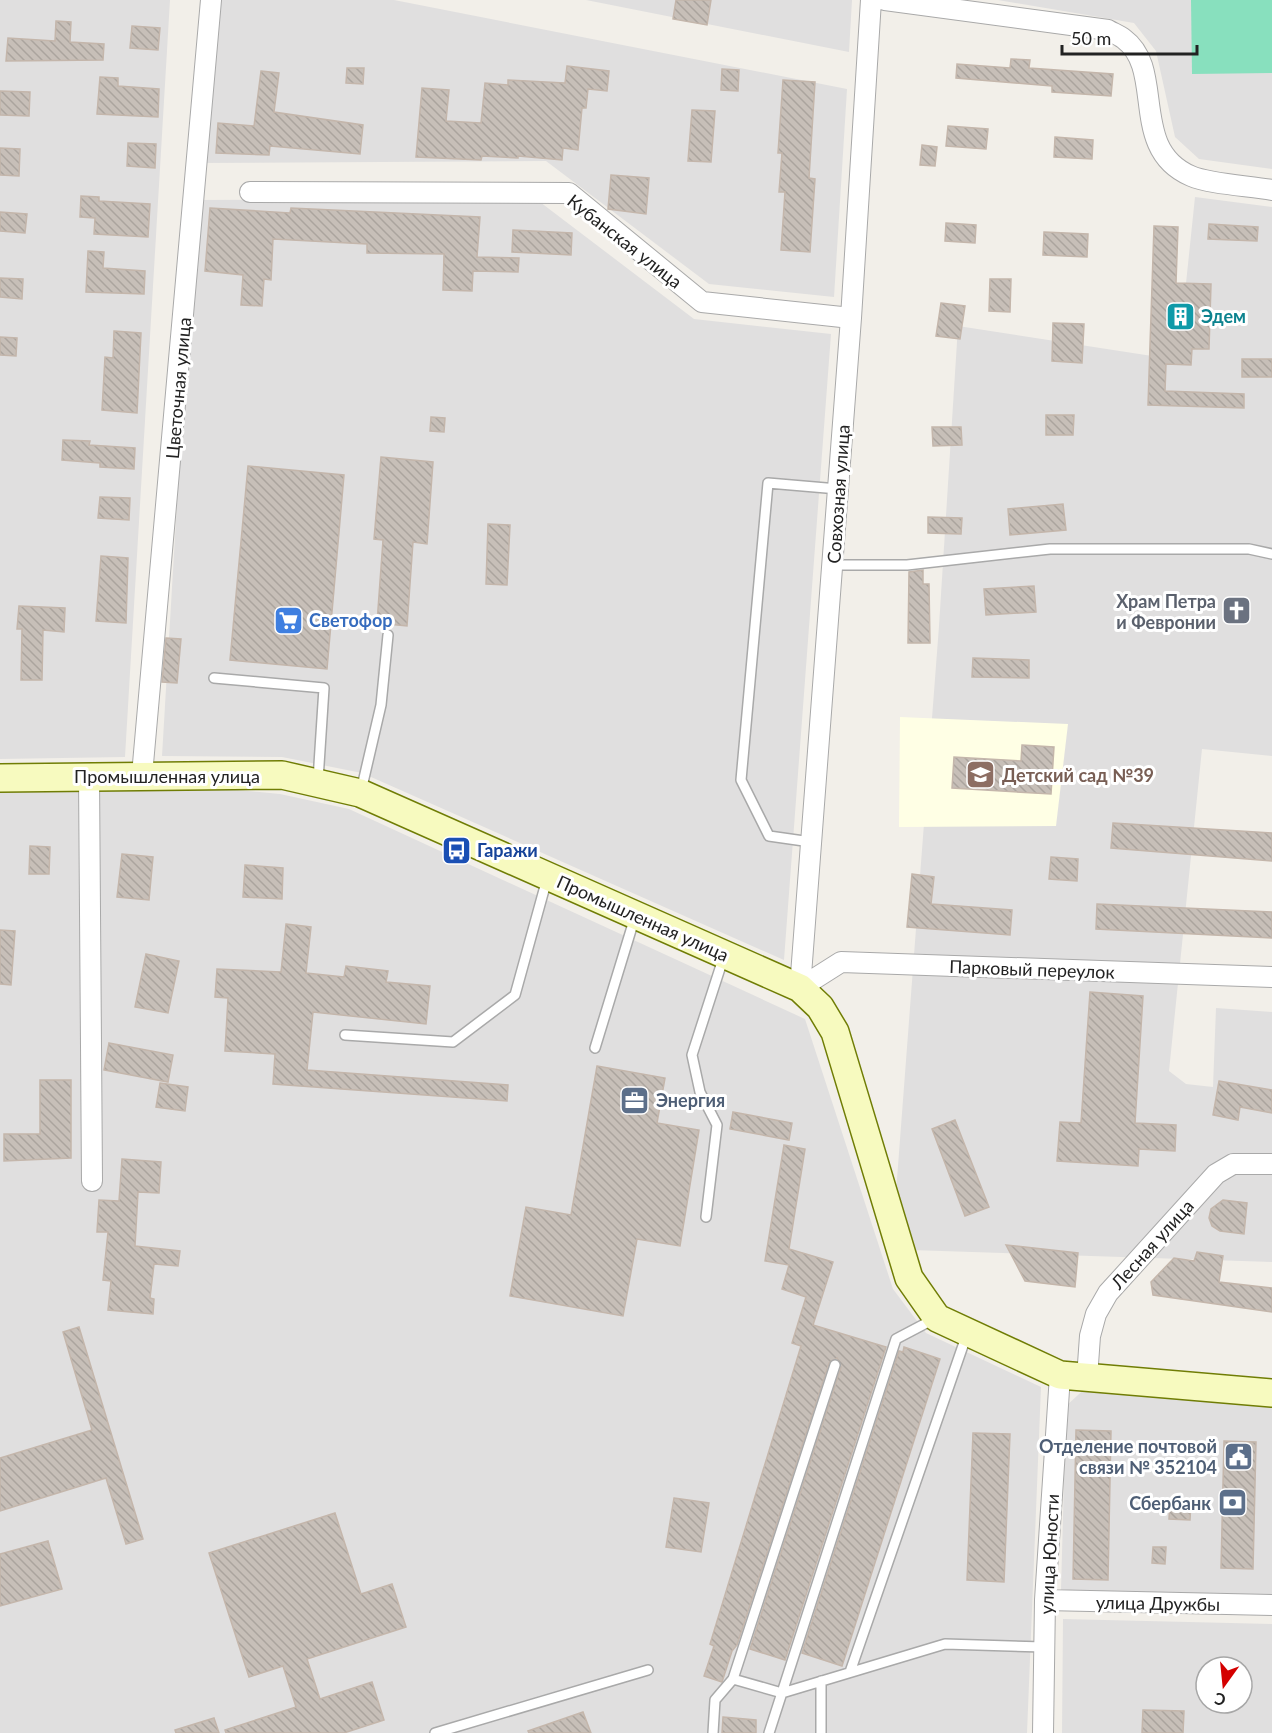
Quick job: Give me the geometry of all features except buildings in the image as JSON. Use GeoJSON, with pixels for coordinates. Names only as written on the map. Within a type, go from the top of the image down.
{"type":"FeatureCollection","features":[{"type":"Feature","properties":{"kind":"main road","name":"Промышленная улица"},"geometry":{"type":"LineString","coordinates":[[0,778],[282,775],[360,793],[800,988],[820,1007],[835,1032],[909,1278],[937,1318]]}},
{"type":"Feature","properties":{"kind":"main road"},"geometry":{"type":"LineString","coordinates":[[937,1318],[1060,1375],[1272,1393]]}},
{"type":"Feature","properties":{"kind":"street","name":"Цветочная улица"},"geometry":{"type":"LineString","coordinates":[[142,775],[211,0]]}},
{"type":"Feature","properties":{"kind":"street","name":"Совхозная улица"},"geometry":{"type":"LineString","coordinates":[[800,988],[851,318],[871,0]]}},
{"type":"Feature","properties":{"kind":"street"},"geometry":{"type":"LineString","coordinates":[[885,0],[1108,30],[1125,40],[1138,57],[1152,127],[1165,159],[1192,177],[1272,190]]}},
{"type":"Feature","properties":{"kind":"street","name":"Кубанская улица"},"geometry":{"type":"LineString","coordinates":[[250,192],[569,193],[702,302],[851,318]]}},
{"type":"Feature","properties":{"kind":"street"},"geometry":{"type":"LineString","coordinates":[[89,776],[92,1181]]}},
{"type":"Feature","properties":{"kind":"street","name":"Парковый переулок"},"geometry":{"type":"LineString","coordinates":[[800,988],[841,962],[1272,977]]}},
{"type":"Feature","properties":{"kind":"street","name":"Лесная улица"},"geometry":{"type":"LineString","coordinates":[[1087,1378],[1090,1336],[1096,1314],[1128,1270],[1142,1258],[1182,1209],[1216,1174],[1233,1164],[1272,1164]]}},
{"type":"Feature","properties":{"kind":"street","name":"улица Юности"},"geometry":{"type":"LineString","coordinates":[[1043,1733],[1045,1600],[1060,1375]]}},
{"type":"Feature","properties":{"kind":"street","name":"улица Дружбы"},"geometry":{"type":"LineString","coordinates":[[1045,1600],[1272,1605]]}},
{"type":"Feature","properties":{"kind":"lane"},"geometry":{"type":"LineString","coordinates":[[811,842],[769,836],[741,780],[768,483],[838,489]]}},
{"type":"Feature","properties":{"kind":"lane"},"geometry":{"type":"LineString","coordinates":[[833,565],[907,565],[1050,549],[1249,549],[1272,554]]}},
{"type":"Feature","properties":{"kind":"lane"},"geometry":{"type":"LineString","coordinates":[[360,793],[381,705],[388,635]]}},
{"type":"Feature","properties":{"kind":"lane"},"geometry":{"type":"LineString","coordinates":[[214,678],[324,688],[318,782]]}},
{"type":"Feature","properties":{"kind":"lane"},"geometry":{"type":"LineString","coordinates":[[345,1035],[453,1042],[515,995],[548,876]]}},
{"type":"Feature","properties":{"kind":"lane"},"geometry":{"type":"LineString","coordinates":[[595,1048],[636,915]]}},
{"type":"Feature","properties":{"kind":"lane"},"geometry":{"type":"LineString","coordinates":[[706,1217],[717,1125],[700,1092],[692,1055],[725,954]]}},
{"type":"Feature","properties":{"kind":"lane"},"geometry":{"type":"LineString","coordinates":[[769,1733],[896,1339],[937,1318]]}},
{"type":"Feature","properties":{"kind":"lane"},"geometry":{"type":"LineString","coordinates":[[850,1672],[968,1332]]}},
{"type":"Feature","properties":{"kind":"lane"},"geometry":{"type":"LineString","coordinates":[[713,1733],[715,1700],[733,1678],[835,1365]]}},
{"type":"Feature","properties":{"kind":"lane"},"geometry":{"type":"LineString","coordinates":[[733,1678],[782,1693],[945,1644],[1044,1647]]}},
{"type":"Feature","properties":{"kind":"lane"},"geometry":{"type":"LineString","coordinates":[[435,1733],[648,1670]]}},
{"type":"Feature","properties":{"kind":"lane"},"geometry":{"type":"LineString","coordinates":[[821,1681],[821,1733]]}},
{"type":"Feature","properties":{"kind":"shaded area"},"geometry":{"type":"Polygon","coordinates":[[[0,0],[170,0],[125,757],[0,759],[0,0]]]}},
{"type":"Feature","properties":{"kind":"shaded area"},"geometry":{"type":"Polygon","coordinates":[[[207,0],[394,0],[847,89],[834,297],[709,284],[546,161],[197,163],[207,0]]]}},
{"type":"Feature","properties":{"kind":"shaded area"},"geometry":{"type":"Polygon","coordinates":[[[586,0],[852,0],[849,52],[586,0]]]}},
{"type":"Feature","properties":{"kind":"shaded area"},"geometry":{"type":"Polygon","coordinates":[[[998,0],[1272,0],[1272,169],[1199,159],[1175,137],[1156,51],[1134,23],[998,0]]]}},
{"type":"Feature","properties":{"kind":"shaded area"},"geometry":{"type":"Polygon","coordinates":[[[1195,197],[1272,207],[1272,756],[1202,749],[1169,1071],[1186,1084],[1213,1087],[1216,1008],[1272,1012],[1272,1262],[911,1250],[891,1258],[939,626],[958,326],[1178,360],[1195,197]]]}},
{"type":"Feature","properties":{"kind":"shaded area"},"geometry":{"type":"Polygon","coordinates":[[[536,199],[694,319],[831,334],[784,960],[362,773],[282,757],[162,756],[195,200],[536,199]]]}},
{"type":"Feature","properties":{"kind":"shaded area","name":"Детский сад №39"},"geometry":{"type":"Polygon","coordinates":[[[900,717],[1068,724],[1056,826],[899,827],[900,717]]]}},
{"type":"Feature","properties":{"kind":"shaded area"},"geometry":{"type":"Polygon","coordinates":[[[89,776],[280,794],[349,809],[805,1019],[893,1289],[926,1333],[1041,1387],[1027,1733],[0,1733],[0,782],[89,776]]]}},
{"type":"Feature","properties":{"kind":"shaded area"},"geometry":{"type":"Polygon","coordinates":[[[1090,1384],[1272,1400],[1272,1595],[1061,1590],[1066,1406],[1090,1384]]]}},
{"type":"Feature","properties":{"kind":"shaded area"},"geometry":{"type":"Polygon","coordinates":[[[1063,1619],[1272,1624],[1272,1733],[1062,1733],[1063,1619]]]}},
{"type":"Feature","properties":{"kind":"green space"},"geometry":{"type":"Polygon","coordinates":[[[1191,0],[1272,0],[1272,73],[1192,74],[1191,0]]]}},
{"type":"Feature","properties":{"kind":"place","name":"Эдем"},"geometry":{"type":"Point","coordinates":[1180,316]}},
{"type":"Feature","properties":{"kind":"place","name":"Храм Петра и Февронии"},"geometry":{"type":"Point","coordinates":[1237,611]}},
{"type":"Feature","properties":{"kind":"place","name":"Светофор"},"geometry":{"type":"Point","coordinates":[288,620]}},
{"type":"Feature","properties":{"kind":"place","name":"Детский сад №39"},"geometry":{"type":"Point","coordinates":[981,775]}},
{"type":"Feature","properties":{"kind":"place","name":"Гаражи"},"geometry":{"type":"Point","coordinates":[456,850]}},
{"type":"Feature","properties":{"kind":"place","name":"Энергия"},"geometry":{"type":"Point","coordinates":[635,1100]}},
{"type":"Feature","properties":{"kind":"place","name":"Отделение почтовой связи № 352104"},"geometry":{"type":"Point","coordinates":[1238,1456]}},
{"type":"Feature","properties":{"kind":"place","name":"Сбербанк"},"geometry":{"type":"Point","coordinates":[1232,1503]}}]}
